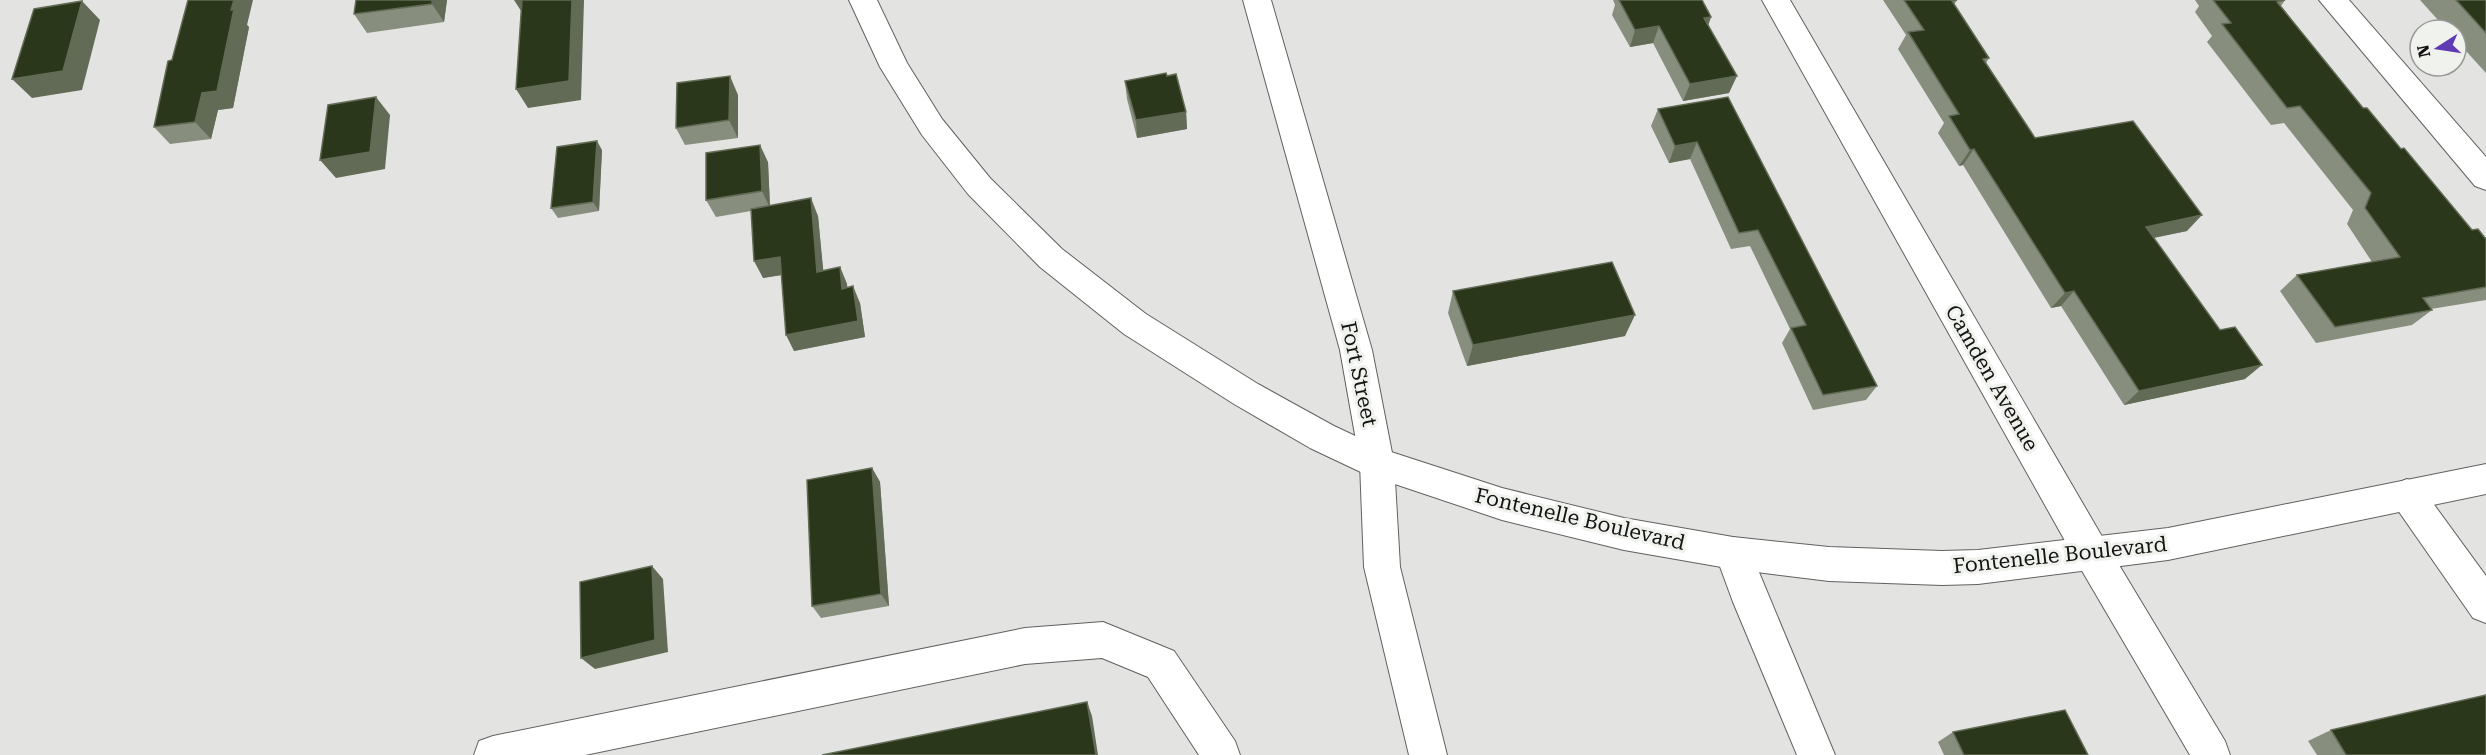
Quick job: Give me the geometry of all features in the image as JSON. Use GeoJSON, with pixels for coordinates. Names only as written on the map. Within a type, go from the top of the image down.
{"type":"FeatureCollection","features":[{"type":"Feature","properties":{"kind":"street","name":"Fontenelle Boulevard"},"geometry":{"type":"LineString","coordinates":[[863,0],[894,67],[932,128],[979,186],[1051,258],[1135,324],[1236,388],[1322,437],[1377,463],[1502,504],[1624,534],[1733,553],[1829,564],[1942,568],[1978,567],[2168,544],[2486,479]]}},
{"type":"Feature","properties":{"kind":"street","name":"Fort Street"},"geometry":{"type":"LineString","coordinates":[[1257,0],[1356,350],[1377,463],[1382,567],[1421,753]]}},
{"type":"Feature","properties":{"kind":"street","name":"Camden Avenue"},"geometry":{"type":"LineString","coordinates":[[1776,0],[2091,552],[2211,755]]}},
{"type":"Feature","properties":{"kind":"street"},"geometry":{"type":"LineString","coordinates":[[2332,0],[2486,178]]}},
{"type":"Feature","properties":{"kind":"street"},"geometry":{"type":"LineString","coordinates":[[2407,495],[2486,606]]}},
{"type":"Feature","properties":{"kind":"street"},"geometry":{"type":"LineString","coordinates":[[1733,553],[1750,602],[1816,755]]}},
{"type":"Feature","properties":{"kind":"street"},"geometry":{"type":"LineString","coordinates":[[494,755],[1025,646],[1103,640],[1161,664],[1221,755]]}},
{"type":"Feature","properties":{"kind":"building"},"geometry":{"type":"Polygon","coordinates":[[[188,0],[234,0],[217,91],[202,93],[195,122],[154,127],[168,61],[172,60],[188,0]]]}},
{"type":"Feature","properties":{"kind":"building"},"geometry":{"type":"Polygon","coordinates":[[[356,0],[432,0],[432,4],[354,14],[356,0]]]}},
{"type":"Feature","properties":{"kind":"building"},"geometry":{"type":"Polygon","coordinates":[[[522,0],[572,0],[569,81],[516,89],[522,0]]]}},
{"type":"Feature","properties":{"kind":"building"},"geometry":{"type":"Polygon","coordinates":[[[1619,0],[1702,0],[1711,17],[1704,18],[1737,76],[1690,84],[1659,26],[1635,30],[1619,0]]]}},
{"type":"Feature","properties":{"kind":"building"},"geometry":{"type":"Polygon","coordinates":[[[1904,0],[1957,0],[1952,1],[1989,58],[1983,59],[2035,138],[2133,121],[2202,215],[2146,227],[2220,330],[2235,327],[2262,365],[2139,391],[2074,291],[2065,293],[1974,149],[1970,150],[1949,116],[1959,114],[1908,32],[1924,30],[1904,0]]]}},
{"type":"Feature","properties":{"kind":"building"},"geometry":{"type":"Polygon","coordinates":[[[2213,0],[2285,0],[2277,2],[2363,108],[2367,108],[2401,149],[2404,148],[2472,230],[2478,229],[2486,238],[2486,287],[2423,298],[2432,310],[2335,327],[2297,275],[2400,257],[2365,208],[2371,193],[2300,106],[2287,108],[2222,24],[2231,23],[2213,0]]]}},
{"type":"Feature","properties":{"kind":"building"},"geometry":{"type":"Polygon","coordinates":[[[2456,0],[2486,0],[2486,33],[2456,0]]]}},
{"type":"Feature","properties":{"kind":"building"},"geometry":{"type":"Polygon","coordinates":[[[82,1],[63,71],[12,79],[34,9],[82,1]]]}},
{"type":"Feature","properties":{"kind":"building"},"geometry":{"type":"Polygon","coordinates":[[[1166,73],[1167,76],[1176,74],[1186,112],[1136,120],[1125,81],[1166,73]]]}},
{"type":"Feature","properties":{"kind":"building"},"geometry":{"type":"Polygon","coordinates":[[[730,76],[729,120],[676,128],[677,83],[730,76]]]}},
{"type":"Feature","properties":{"kind":"building"},"geometry":{"type":"Polygon","coordinates":[[[376,97],[370,152],[320,160],[328,105],[376,97]]]}},
{"type":"Feature","properties":{"kind":"building"},"geometry":{"type":"Polygon","coordinates":[[[1728,97],[1877,386],[1823,395],[1791,328],[1806,325],[1758,230],[1739,233],[1697,142],[1675,146],[1658,109],[1728,97]]]}},
{"type":"Feature","properties":{"kind":"building"},"geometry":{"type":"Polygon","coordinates":[[[597,141],[593,202],[551,208],[557,147],[597,141]]]}},
{"type":"Feature","properties":{"kind":"building"},"geometry":{"type":"Polygon","coordinates":[[[760,145],[762,191],[706,200],[706,153],[760,145]]]}},
{"type":"Feature","properties":{"kind":"building"},"geometry":{"type":"Polygon","coordinates":[[[811,198],[817,272],[840,267],[842,289],[853,286],[858,321],[786,335],[780,257],[754,261],[751,209],[811,198]]]}},
{"type":"Feature","properties":{"kind":"building"},"geometry":{"type":"Polygon","coordinates":[[[1612,262],[1635,315],[1473,345],[1453,291],[1612,262]]]}},
{"type":"Feature","properties":{"kind":"building"},"geometry":{"type":"Polygon","coordinates":[[[872,468],[881,594],[812,606],[807,480],[872,468]]]}},
{"type":"Feature","properties":{"kind":"building"},"geometry":{"type":"Polygon","coordinates":[[[652,566],[655,640],[581,658],[580,582],[652,566]]]}},
{"type":"Feature","properties":{"kind":"building"},"geometry":{"type":"Polygon","coordinates":[[[2486,695],[2486,755],[2346,755],[2331,730],[2486,695]]]}},
{"type":"Feature","properties":{"kind":"building"},"geometry":{"type":"Polygon","coordinates":[[[1087,702],[1096,755],[822,755],[1087,702]]]}},
{"type":"Feature","properties":{"kind":"building"},"geometry":{"type":"Polygon","coordinates":[[[2065,710],[2088,755],[1964,755],[1953,732],[2065,710]]]}}]}
